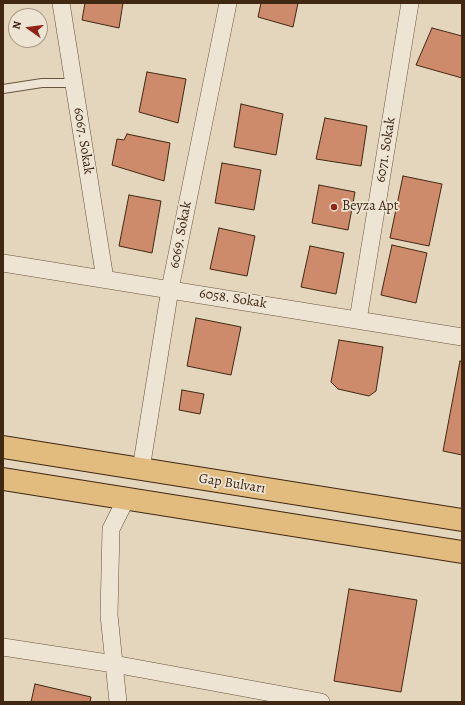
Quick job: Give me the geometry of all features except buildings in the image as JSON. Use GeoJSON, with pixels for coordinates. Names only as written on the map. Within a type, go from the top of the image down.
{"type":"FeatureCollection","features":[{"type":"Feature","properties":{"kind":"highway","name":"Gap Bulvarı"},"geometry":{"type":"LineString","coordinates":[[3,447],[462,520]]}},
{"type":"Feature","properties":{"kind":"highway"},"geometry":{"type":"LineString","coordinates":[[3,479],[462,552]]}},
{"type":"Feature","properties":{"kind":"street","name":"6067. Sokak"},"geometry":{"type":"LineString","coordinates":[[61,3],[105,279]]}},
{"type":"Feature","properties":{"kind":"street","name":"6069. Sokak"},"geometry":{"type":"LineString","coordinates":[[141,469],[170,289],[228,3]]}},
{"type":"Feature","properties":{"kind":"street","name":"6071. Sokak"},"geometry":{"type":"LineString","coordinates":[[358,320],[410,3]]}},
{"type":"Feature","properties":{"kind":"street","name":"6058. Sokak"},"geometry":{"type":"LineString","coordinates":[[3,263],[462,337]]}},
{"type":"Feature","properties":{"kind":"street"},"geometry":{"type":"LineString","coordinates":[[118,702],[109,615],[111,529],[126,499]]}},
{"type":"Feature","properties":{"kind":"street"},"geometry":{"type":"LineString","coordinates":[[3,647],[114,664],[321,702]]}},
{"type":"Feature","properties":{"kind":"lane"},"geometry":{"type":"LineString","coordinates":[[3,89],[42,82],[74,83]]}},
{"type":"Feature","properties":{"kind":"place","name":"Beyza Apt"},"geometry":{"type":"Point","coordinates":[334,207]}}]}
